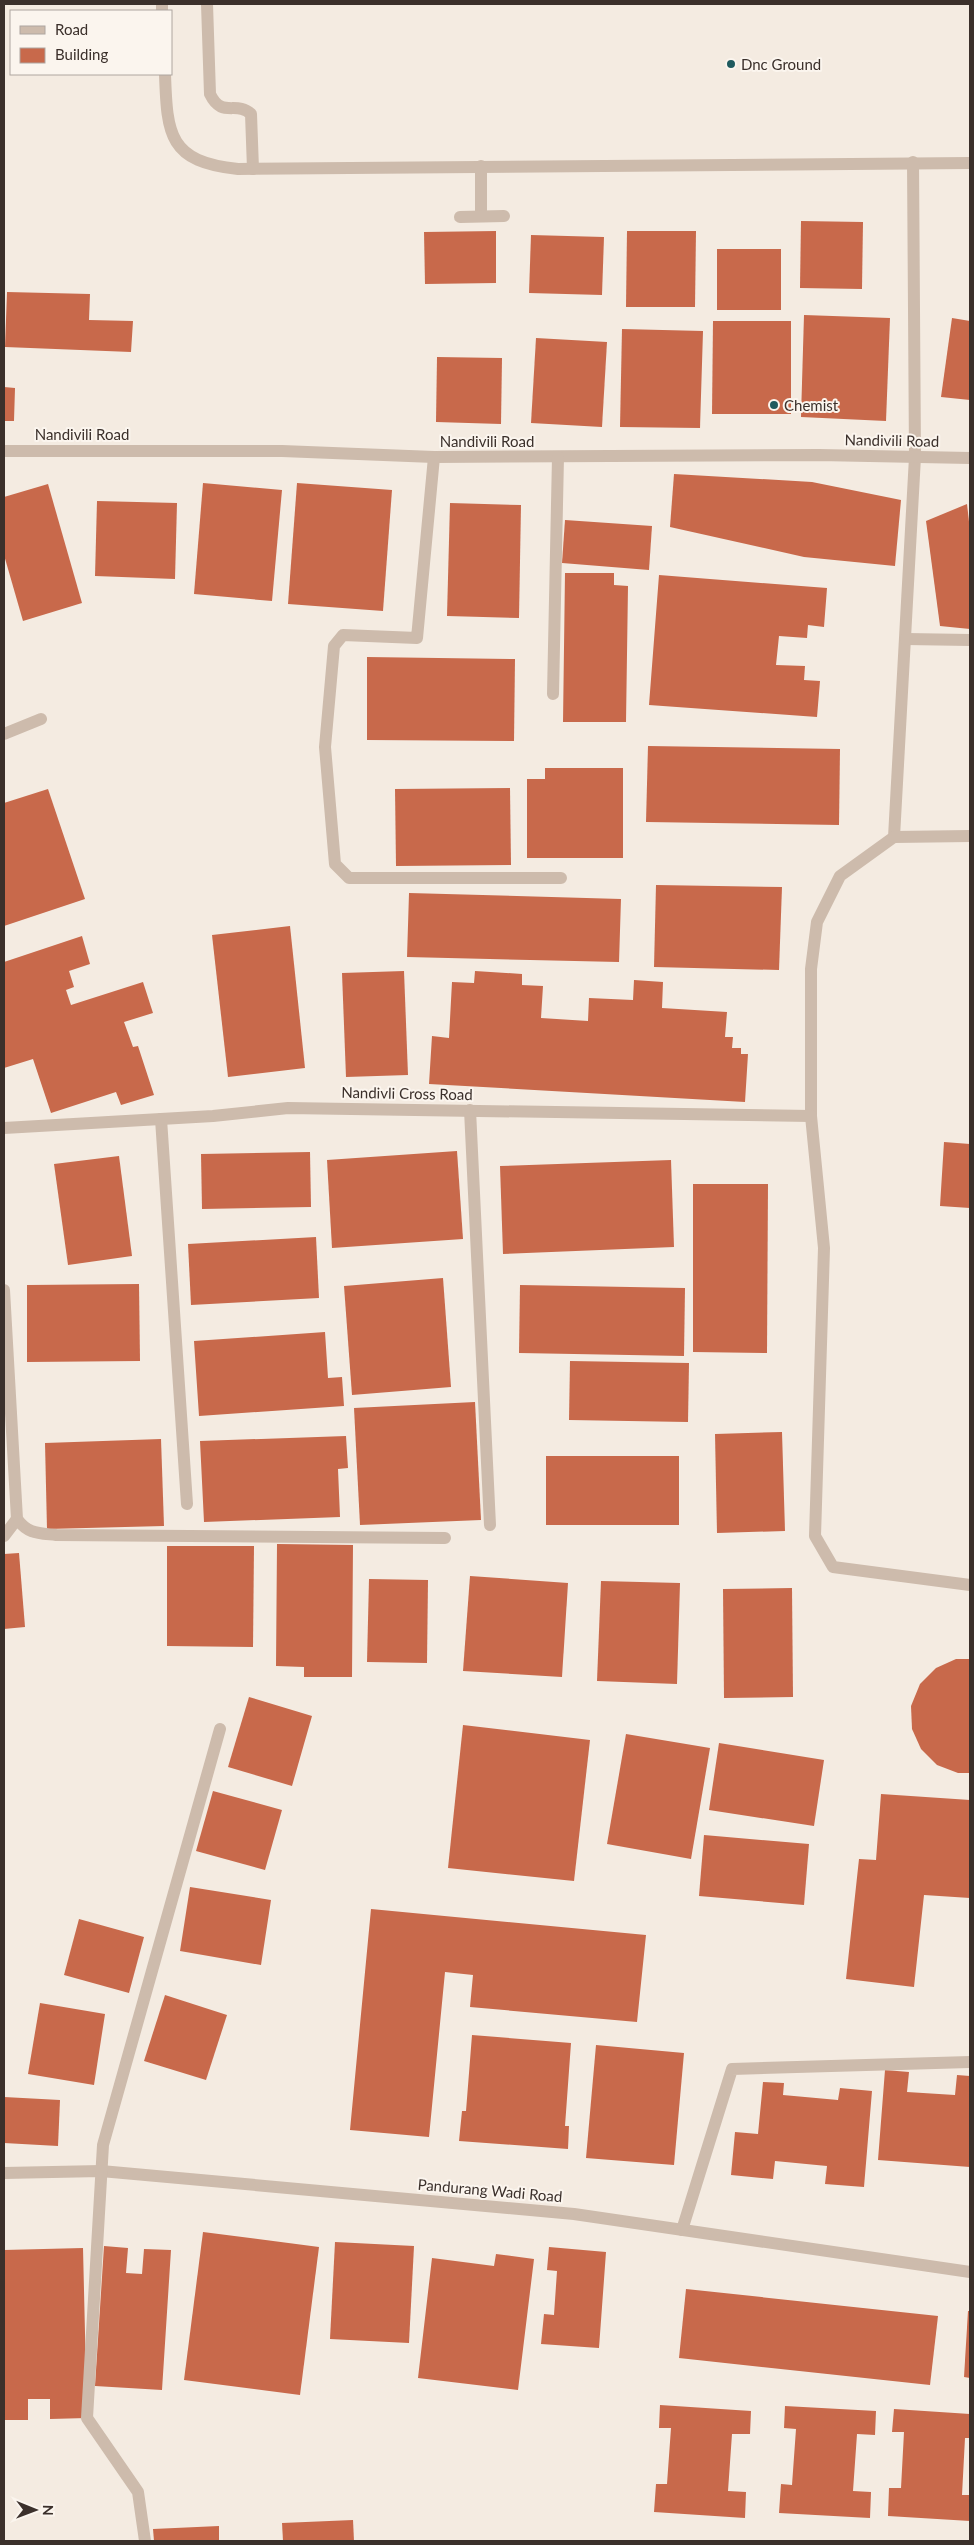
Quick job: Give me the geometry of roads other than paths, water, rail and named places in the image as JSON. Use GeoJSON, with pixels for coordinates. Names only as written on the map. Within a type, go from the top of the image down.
{"type":"FeatureCollection","features":[{"type":"Feature","properties":{"kind":"street"},"geometry":{"type":"LineString","coordinates":[[207,4],[210,94],[215,104],[222,108],[245,109],[251,114],[253,169]]}},
{"type":"Feature","properties":{"kind":"street"},"geometry":{"type":"LineString","coordinates":[[164,75],[166,117],[177,144],[193,160],[216,167],[253,169],[970,163]]}},
{"type":"Feature","properties":{"kind":"street"},"geometry":{"type":"LineString","coordinates":[[894,837],[915,457],[913,162]]}},
{"type":"Feature","properties":{"kind":"street"},"geometry":{"type":"LineString","coordinates":[[481,166],[481,216]]}},
{"type":"Feature","properties":{"kind":"street"},"geometry":{"type":"LineString","coordinates":[[460,217],[504,216]]}},
{"type":"Feature","properties":{"kind":"street","name":"Nandivili Road"},"geometry":{"type":"LineString","coordinates":[[4,450],[282,451],[434,457],[970,458]]}},
{"type":"Feature","properties":{"kind":"street"},"geometry":{"type":"LineString","coordinates":[[434,457],[417,638],[343,635],[334,646],[325,747],[335,864],[349,878],[562,878]]}},
{"type":"Feature","properties":{"kind":"street"},"geometry":{"type":"LineString","coordinates":[[553,694],[558,457]]}},
{"type":"Feature","properties":{"kind":"street"},"geometry":{"type":"LineString","coordinates":[[906,639],[970,640]]}},
{"type":"Feature","properties":{"kind":"street"},"geometry":{"type":"LineString","coordinates":[[4,734],[41,719]]}},
{"type":"Feature","properties":{"kind":"street"},"geometry":{"type":"LineString","coordinates":[[970,836],[894,837],[840,876],[817,922],[810,969],[811,1116],[824,1248],[815,1536],[832,1567],[970,1585]]}},
{"type":"Feature","properties":{"kind":"street","name":"Nandivli Cross Road"},"geometry":{"type":"LineString","coordinates":[[4,1128],[288,1108],[811,1116]]}},
{"type":"Feature","properties":{"kind":"street"},"geometry":{"type":"LineString","coordinates":[[470,1110],[490,1525]]}},
{"type":"Feature","properties":{"kind":"street"},"geometry":{"type":"LineString","coordinates":[[161,1118],[187,1504]]}},
{"type":"Feature","properties":{"kind":"street"},"geometry":{"type":"LineString","coordinates":[[4,1290],[17,1518],[24,1528],[32,1533],[56,1535],[444,1538]]}},
{"type":"Feature","properties":{"kind":"street"},"geometry":{"type":"LineString","coordinates":[[4,1536],[17,1518]]}},
{"type":"Feature","properties":{"kind":"street"},"geometry":{"type":"LineString","coordinates":[[145,2541],[138,2492],[87,2418],[103,2145],[220,1729]]}},
{"type":"Feature","properties":{"kind":"street"},"geometry":{"type":"LineString","coordinates":[[682,2230],[732,2069],[970,2062]]}},
{"type":"Feature","properties":{"kind":"street","name":"Pandurang Wadi Road"},"geometry":{"type":"LineString","coordinates":[[4,2173],[101,2171],[574,2214],[970,2272]]}},
{"type":"Feature","properties":{"kind":"place","name":"Dnc Ground"},"geometry":{"type":"Point","coordinates":[731,64]}},
{"type":"Feature","properties":{"kind":"place","name":"Chemist"},"geometry":{"type":"Point","coordinates":[774,405]}}]}
